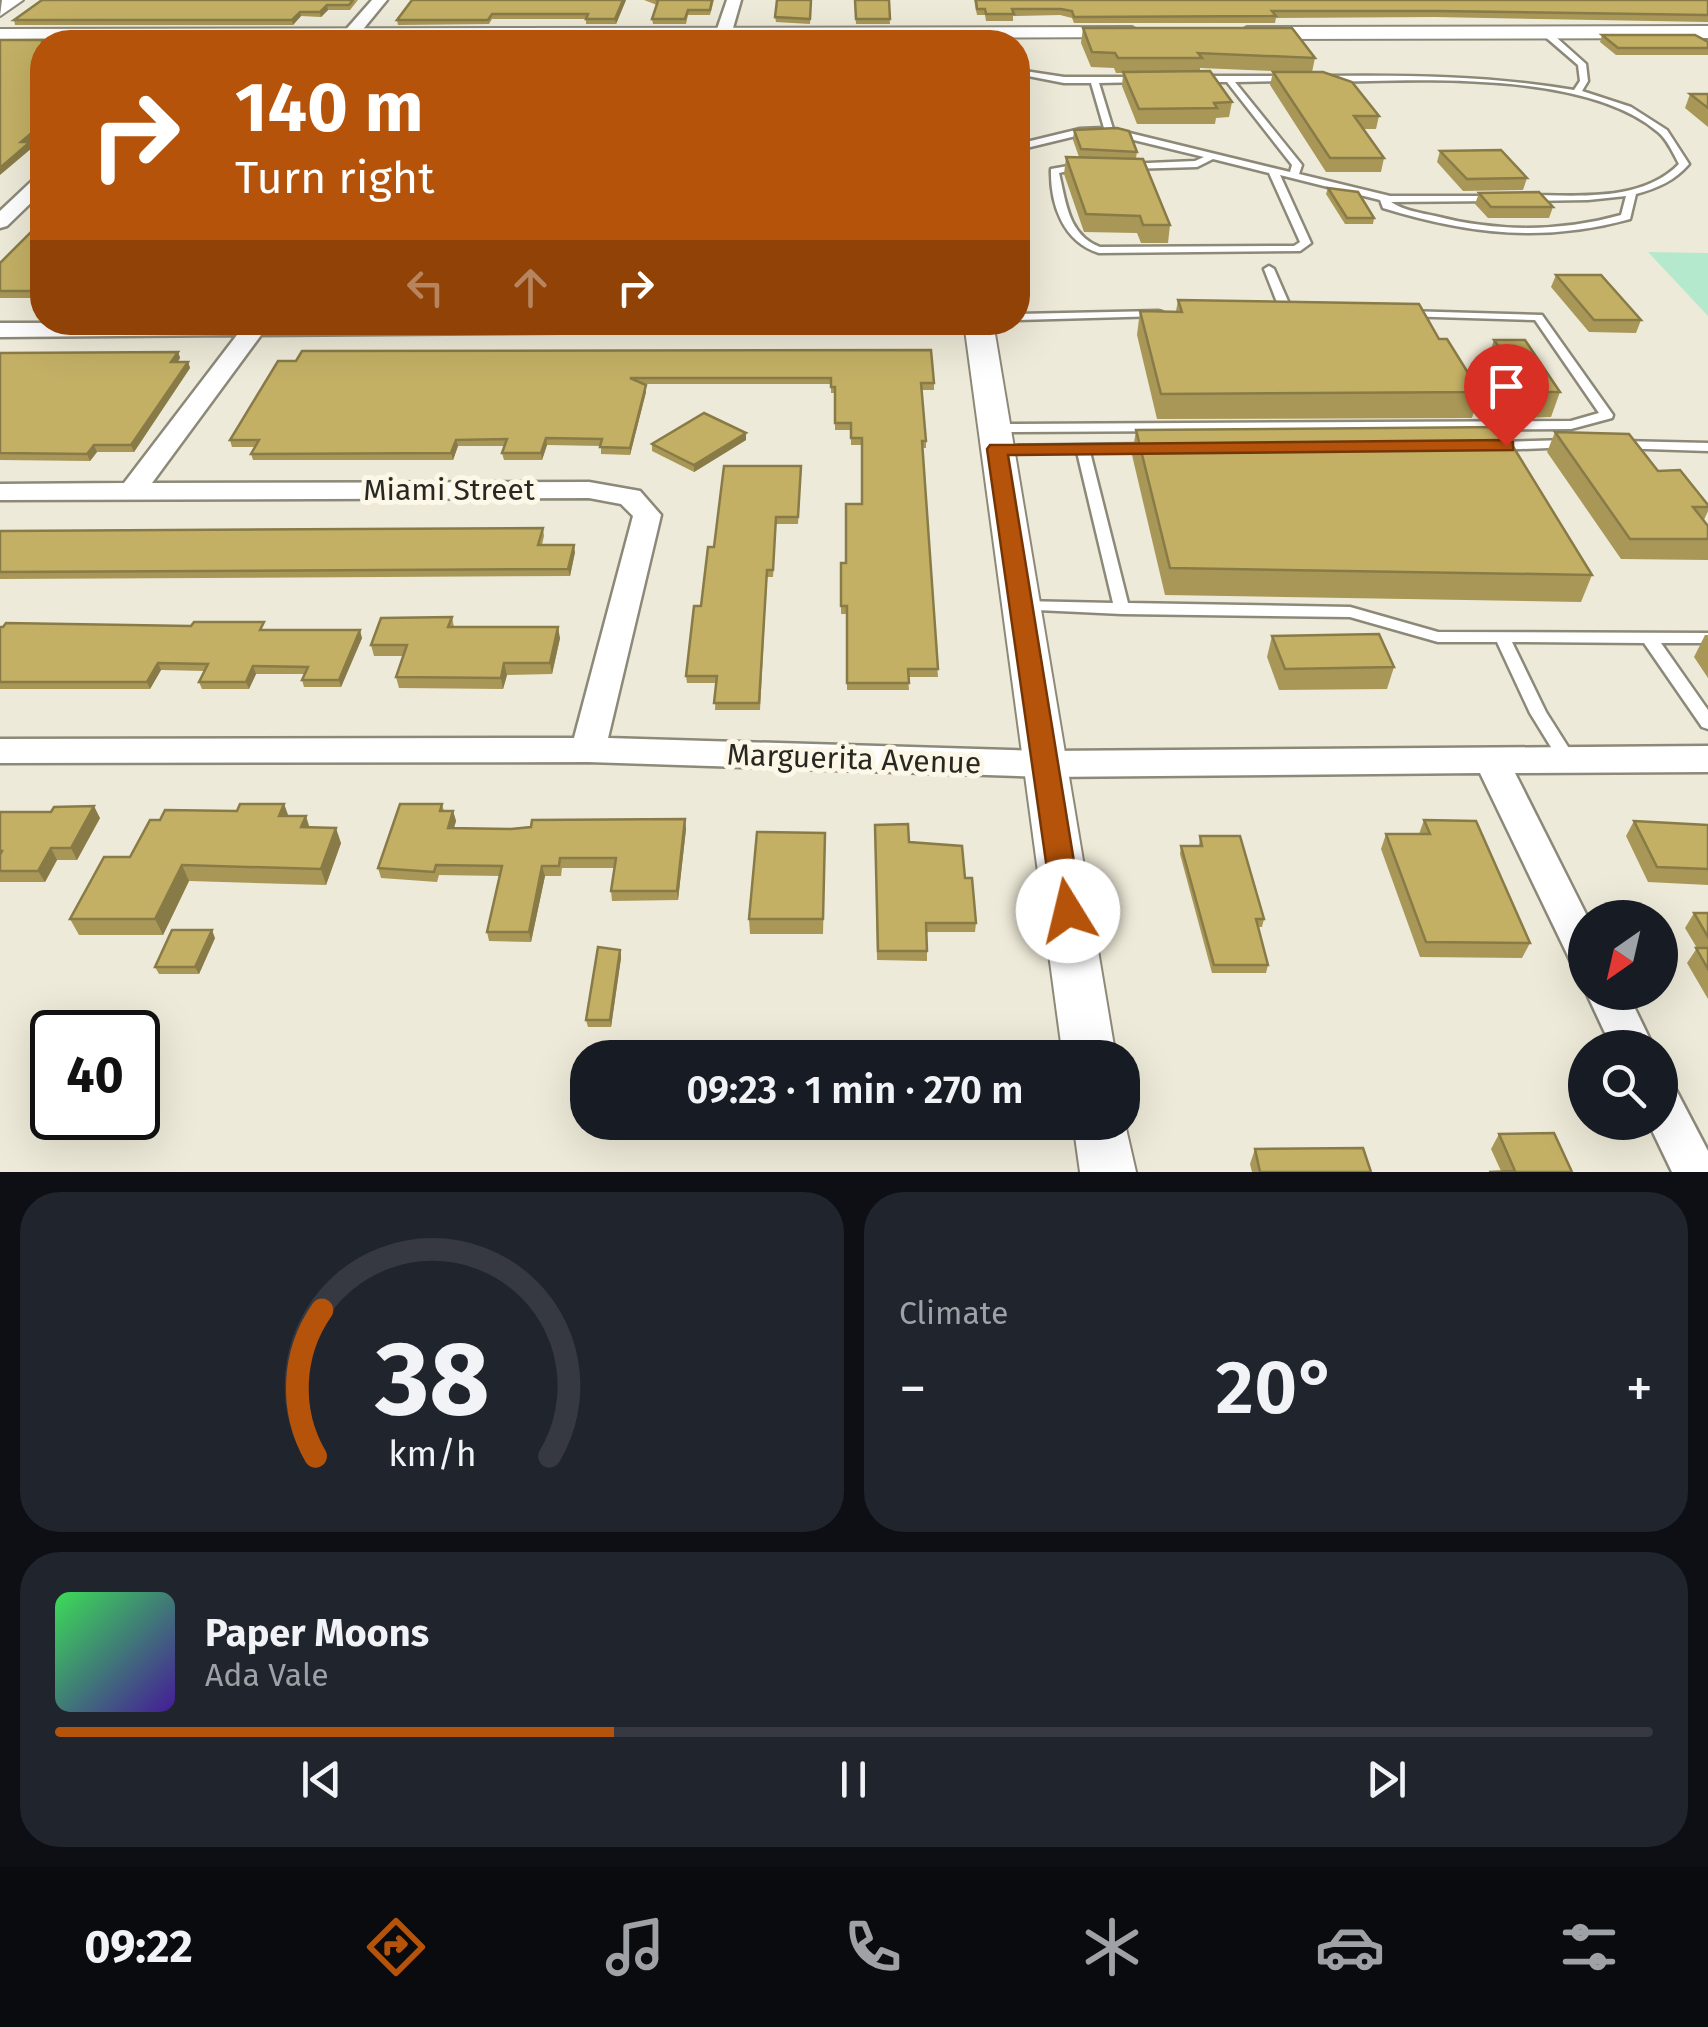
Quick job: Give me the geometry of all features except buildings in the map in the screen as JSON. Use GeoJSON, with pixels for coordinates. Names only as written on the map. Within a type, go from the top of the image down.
{"type":"FeatureCollection","features":[{"type":"Feature","properties":{"kind":"street"},"geometry":{"type":"LineString","coordinates":[[0,10],[14,0]]}},
{"type":"Feature","properties":{"kind":"street"},"geometry":{"type":"LineString","coordinates":[[354,30],[380,0]]}},
{"type":"Feature","properties":{"kind":"street"},"geometry":{"type":"LineString","coordinates":[[725,30],[734,0]]}},
{"type":"Feature","properties":{"kind":"street"},"geometry":{"type":"LineString","coordinates":[[1030,31],[1156,33]]}},
{"type":"Feature","properties":{"kind":"street"},"geometry":{"type":"LineString","coordinates":[[1233,33],[1699,32]]}},
{"type":"Feature","properties":{"kind":"street"},"geometry":{"type":"LineString","coordinates":[[0,35],[30,35]]}},
{"type":"Feature","properties":{"kind":"street"},"geometry":{"type":"LineString","coordinates":[[0,222],[30,193]]}},
{"type":"Feature","properties":{"kind":"street"},"geometry":{"type":"LineString","coordinates":[[0,330],[30,330]]}},
{"type":"Feature","properties":{"kind":"street"},"geometry":{"type":"LineString","coordinates":[[132,492],[249,335]]}},
{"type":"Feature","properties":{"kind":"street"},"geometry":{"type":"LineString","coordinates":[[980,335],[1087,1040]]}},
{"type":"Feature","properties":{"kind":"street","name":"Miami Street"},"geometry":{"type":"LineString","coordinates":[[0,492],[589,490],[630,497],[647,515],[588,750]]}},
{"type":"Feature","properties":{"kind":"street","name":"Marguerita Avenue"},"geometry":{"type":"LineString","coordinates":[[0,751],[588,750],[1045,764],[1708,759]]}},
{"type":"Feature","properties":{"kind":"street"},"geometry":{"type":"LineString","coordinates":[[1492,762],[1568,916]]}},
{"type":"Feature","properties":{"kind":"street"},"geometry":{"type":"LineString","coordinates":[[1678,1138],[1695,1172]]}},
{"type":"Feature","properties":{"kind":"street"},"geometry":{"type":"LineString","coordinates":[[1103,1140],[1108,1172]]}},
{"type":"Feature","properties":{"kind":"lane"},"geometry":{"type":"LineString","coordinates":[[1545,32],[1582,64],[1584,80],[1577,92]]}},
{"type":"Feature","properties":{"kind":"lane"},"geometry":{"type":"LineString","coordinates":[[1699,32],[1708,44]]}},
{"type":"Feature","properties":{"kind":"lane"},"geometry":{"type":"LineString","coordinates":[[1030,73],[1094,80],[1152,80]]}},
{"type":"Feature","properties":{"kind":"lane"},"geometry":{"type":"LineString","coordinates":[[1228,79],[1255,118],[1268,124],[1297,164],[1293,176]]}},
{"type":"Feature","properties":{"kind":"lane"},"geometry":{"type":"LineString","coordinates":[[1030,144],[1080,132],[1109,131],[1385,198],[1541,198],[1632,192],[1656,187],[1677,175],[1684,164],[1679,146],[1644,118],[1577,92],[1470,79],[1190,80]]}},
{"type":"Feature","properties":{"kind":"lane"},"geometry":{"type":"LineString","coordinates":[[1094,80],[1109,131]]}},
{"type":"Feature","properties":{"kind":"lane"},"geometry":{"type":"LineString","coordinates":[[1119,166],[1197,164],[1212,156]]}},
{"type":"Feature","properties":{"kind":"lane"},"geometry":{"type":"LineString","coordinates":[[1100,166],[1063,166],[1054,171],[1072,235],[1081,246],[1098,250],[1296,248],[1306,243],[1274,171]]}},
{"type":"Feature","properties":{"kind":"lane"},"geometry":{"type":"LineString","coordinates":[[1385,198],[1387,206],[1460,227],[1530,230],[1601,226],[1626,217],[1632,192]]}},
{"type":"Feature","properties":{"kind":"lane"},"geometry":{"type":"LineString","coordinates":[[1268,269],[1281,315],[1307,315]]}},
{"type":"Feature","properties":{"kind":"lane"},"geometry":{"type":"LineString","coordinates":[[1030,316],[1175,314]]}},
{"type":"Feature","properties":{"kind":"lane"},"geometry":{"type":"LineString","coordinates":[[996,438],[1571,425],[1607,414],[1538,317],[1385,314]]}},
{"type":"Feature","properties":{"kind":"lane"},"geometry":{"type":"LineString","coordinates":[[996,438],[1083,449],[1172,448]]}},
{"type":"Feature","properties":{"kind":"lane"},"geometry":{"type":"LineString","coordinates":[[1488,446],[1586,444]]}},
{"type":"Feature","properties":{"kind":"lane"},"geometry":{"type":"LineString","coordinates":[[1604,444],[1708,448]]}},
{"type":"Feature","properties":{"kind":"lane"},"geometry":{"type":"LineString","coordinates":[[1083,449],[1122,609]]}},
{"type":"Feature","properties":{"kind":"lane"},"geometry":{"type":"LineString","coordinates":[[1021,606],[1350,612],[1438,637],[1708,638]]}},
{"type":"Feature","properties":{"kind":"lane"},"geometry":{"type":"LineString","coordinates":[[1502,637],[1538,714],[1568,761]]}},
{"type":"Feature","properties":{"kind":"lane"},"geometry":{"type":"LineString","coordinates":[[1649,638],[1708,723]]}},
{"type":"Feature","properties":{"kind":"green space"},"geometry":{"type":"Polygon","coordinates":[[[1648,252],[1708,253],[1708,316],[1648,252]]]}},
{"type":"Feature","properties":{"kind":"route"},"geometry":{"type":"LineString","coordinates":[[1068,911],[998,449],[1506,446]]}}]}
